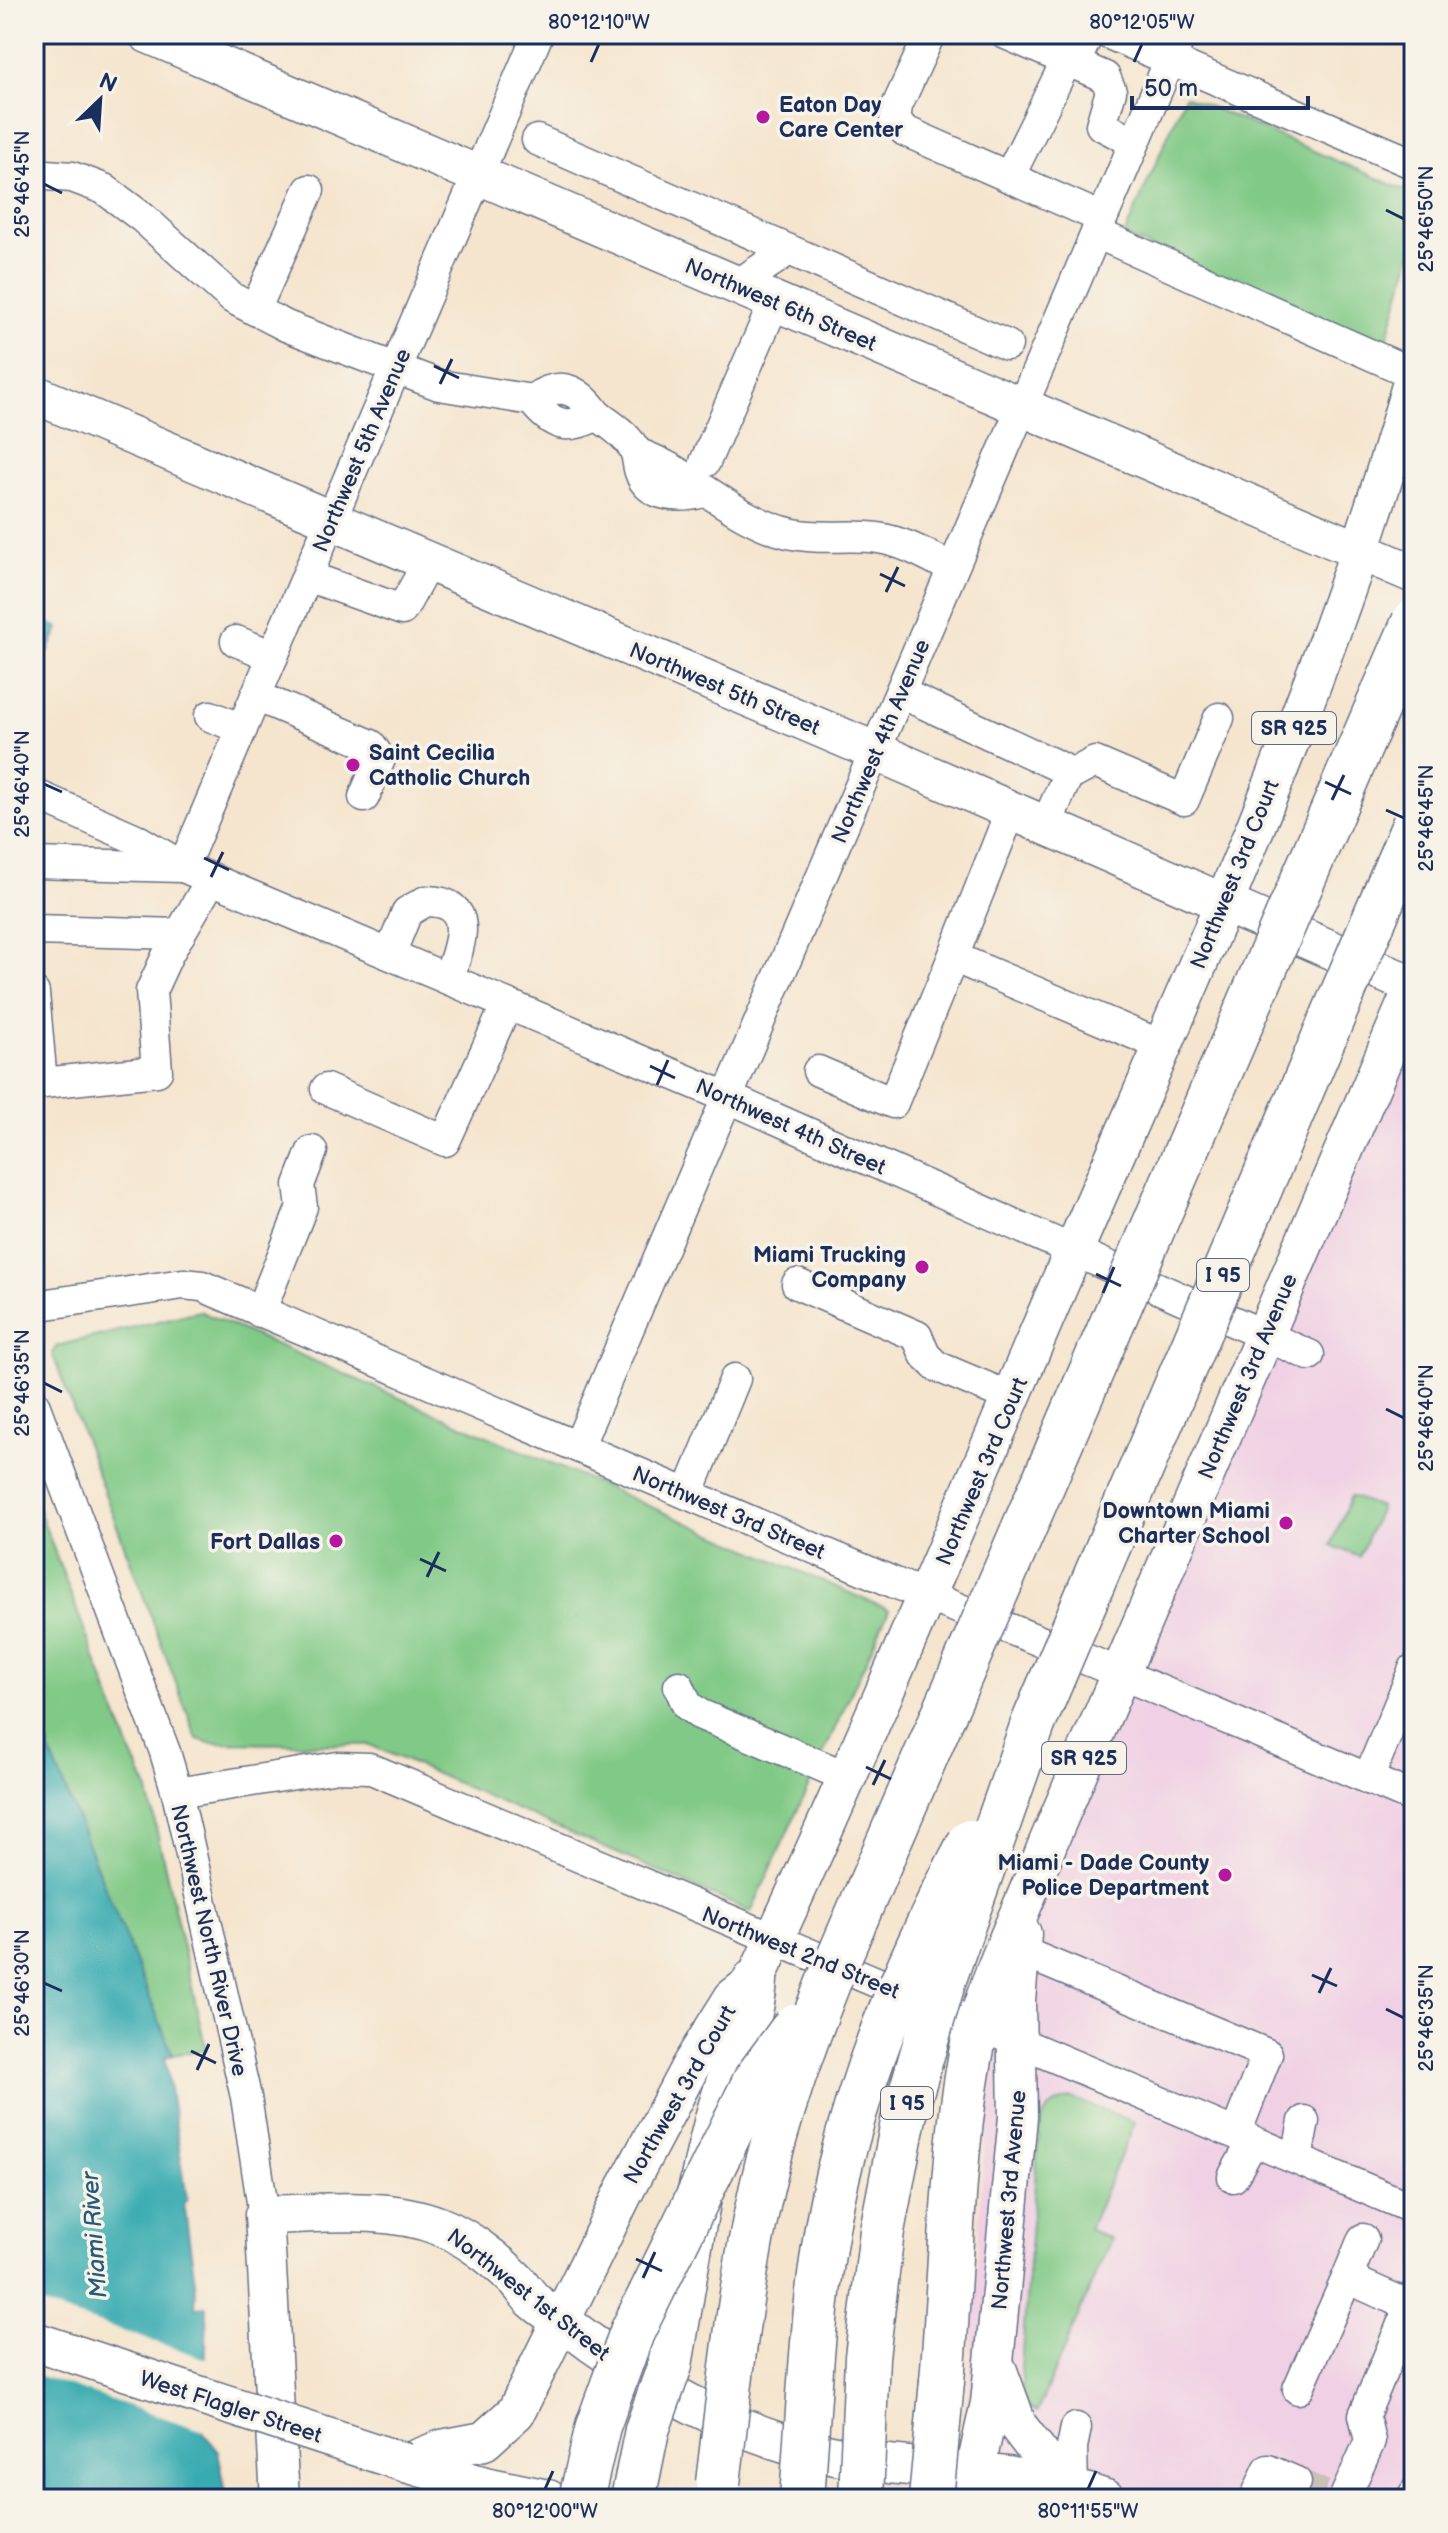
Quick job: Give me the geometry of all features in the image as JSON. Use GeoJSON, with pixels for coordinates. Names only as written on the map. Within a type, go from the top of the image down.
{"type":"FeatureCollection","features":[{"type":"Feature","properties":{"kind":"highway"},"geometry":{"type":"LineString","coordinates":[[719,2494],[731,2379],[762,2188],[791,2079],[828,1983],[1414,622]]}},
{"type":"Feature","properties":{"kind":"highway","name":"I 95"},"geometry":{"type":"LineString","coordinates":[[861,2499],[873,2291],[904,2117],[944,1979],[1033,1724],[1414,825]]}},
{"type":"Feature","properties":{"kind":"highway"},"geometry":{"type":"LineString","coordinates":[[802,2499],[822,2263],[838,2174],[864,2082],[923,1931],[1033,1724]]}},
{"type":"Feature","properties":{"kind":"highway"},"geometry":{"type":"LineString","coordinates":[[660,2499],[668,2435],[670,2365],[705,2164],[729,2074],[753,2007],[755,1981]]}},
{"type":"Feature","properties":{"kind":"highway"},"geometry":{"type":"LineString","coordinates":[[581,2499],[598,2426],[632,2332],[756,2079],[828,1983]]}},
{"type":"Feature","properties":{"kind":"highway"},"geometry":{"type":"LineString","coordinates":[[931,2499],[955,2176],[965,2079],[977,2024]]}},
{"type":"Feature","properties":{"kind":"highway"},"geometry":{"type":"LineString","coordinates":[[633,2499],[647,2430],[670,2365]]}},
{"type":"Feature","properties":{"kind":"main road","name":"Northwest 6th Street"},"geometry":{"type":"LineString","coordinates":[[148,34],[1414,574]]}},
{"type":"Feature","properties":{"kind":"main road","name":"Northwest 3rd Court"},"geometry":{"type":"LineString","coordinates":[[417,2466],[442,2449],[484,2441],[505,2426],[530,2390],[624,2192],[690,2067],[733,1998],[755,1981],[928,1597],[1223,903],[1361,551],[1414,375]]}},
{"type":"Feature","properties":{"kind":"main road","name":"Northwest 5th Street"},"geometry":{"type":"LineString","coordinates":[[34,394],[877,752],[1414,986]]}},
{"type":"Feature","properties":{"kind":"main road","name":"Northwest 3rd Avenue"},"geometry":{"type":"LineString","coordinates":[[977,2024],[987,1988],[1414,986]]}},
{"type":"Feature","properties":{"kind":"main road","name":"Northwest 3rd Avenue"},"geometry":{"type":"LineString","coordinates":[[973,2485],[983,2448],[1018,2117],[1016,2000],[1027,1900]]}},
{"type":"Feature","properties":{"kind":"main road","name":"Northwest 1st Street"},"geometry":{"type":"LineString","coordinates":[[264,2215],[367,2214],[419,2219],[454,2233],[513,2276],[533,2300],[643,2379],[719,2418],[778,2441],[973,2485],[1080,2490]]}},
{"type":"Feature","properties":{"kind":"main road","name":"Northwest North River Drive"},"geometry":{"type":"LineString","coordinates":[[264,2215],[280,2499]]}},
{"type":"Feature","properties":{"kind":"main road"},"geometry":{"type":"LineString","coordinates":[[513,2276],[554,2285],[589,2270]]}},
{"type":"Feature","properties":{"kind":"main road","name":"West Flagler Street"},"geometry":{"type":"LineString","coordinates":[[34,2341],[417,2466],[548,2499]]}},
{"type":"Feature","properties":{"kind":"main road"},"geometry":{"type":"LineString","coordinates":[[994,2356],[1018,2426],[1080,2490]]}},
{"type":"Feature","properties":{"kind":"main road","name":"West Flagler Street"},"geometry":{"type":"LineString","coordinates":[[417,2466],[461,2499]]}},
{"type":"Feature","properties":{"kind":"street","name":"Northwest 5th Avenue"},"geometry":{"type":"LineString","coordinates":[[183,867],[538,34]]}},
{"type":"Feature","properties":{"kind":"street"},"geometry":{"type":"LineString","coordinates":[[930,34],[897,106],[895,121],[905,131],[1009,177],[1099,225],[1414,375]]}},
{"type":"Feature","properties":{"kind":"street"},"geometry":{"type":"LineString","coordinates":[[1007,34],[1105,77],[1111,91],[1101,125],[1134,142]]}},
{"type":"Feature","properties":{"kind":"street"},"geometry":{"type":"LineString","coordinates":[[1009,177],[1067,60],[1080,52],[1088,34]]}},
{"type":"Feature","properties":{"kind":"street"},"geometry":{"type":"LineString","coordinates":[[1109,34],[1175,47],[1414,164]]}},
{"type":"Feature","properties":{"kind":"street","name":"Northwest 4th Avenue"},"geometry":{"type":"LineString","coordinates":[[578,1447],[877,752],[1020,405],[1175,47]]}},
{"type":"Feature","properties":{"kind":"street"},"geometry":{"type":"LineString","coordinates":[[537,140],[782,252],[1007,345]]}},
{"type":"Feature","properties":{"kind":"street"},"geometry":{"type":"LineString","coordinates":[[34,174],[72,177],[104,189],[143,218],[232,298],[286,326],[439,385],[532,400],[545,418],[562,425],[586,422],[597,415],[624,434],[636,453],[640,475],[651,489],[682,499],[704,492],[793,534],[879,538],[907,546],[952,568]]}},
{"type":"Feature","properties":{"kind":"street"},"geometry":{"type":"LineString","coordinates":[[255,310],[309,190]]}},
{"type":"Feature","properties":{"kind":"street"},"geometry":{"type":"LineString","coordinates":[[737,285],[782,252]]}},
{"type":"Feature","properties":{"kind":"street"},"geometry":{"type":"LineString","coordinates":[[705,462],[780,303],[782,252]]}},
{"type":"Feature","properties":{"kind":"street"},"geometry":{"type":"LineString","coordinates":[[307,576],[402,610],[428,562]]}},
{"type":"Feature","properties":{"kind":"street"},"geometry":{"type":"LineString","coordinates":[[236,641],[273,656]]}},
{"type":"Feature","properties":{"kind":"street"},"geometry":{"type":"LineString","coordinates":[[901,693],[1062,768],[1067,777]]}},
{"type":"Feature","properties":{"kind":"street"},"geometry":{"type":"LineString","coordinates":[[256,696],[371,745],[380,759],[364,797]]}},
{"type":"Feature","properties":{"kind":"street"},"geometry":{"type":"LineString","coordinates":[[210,716],[242,729]]}},
{"type":"Feature","properties":{"kind":"street"},"geometry":{"type":"LineString","coordinates":[[1046,825],[1067,777],[1095,762],[1184,800],[1219,718]]}},
{"type":"Feature","properties":{"kind":"street","name":"Northwest 4th Street"},"geometry":{"type":"LineString","coordinates":[[34,794],[134,838],[183,867],[729,1098],[1309,1355]]}},
{"type":"Feature","properties":{"kind":"street"},"geometry":{"type":"LineString","coordinates":[[818,1071],[893,1103],[1011,810]]}},
{"type":"Feature","properties":{"kind":"street","name":"Northwest 4th Street"},"geometry":{"type":"LineString","coordinates":[[34,863],[183,867]]}},
{"type":"Feature","properties":{"kind":"street"},"geometry":{"type":"LineString","coordinates":[[34,993],[38,1084],[157,1071],[151,991],[212,878]]}},
{"type":"Feature","properties":{"kind":"street"},"geometry":{"type":"LineString","coordinates":[[390,954],[407,912],[426,901],[449,906],[457,914],[463,932],[448,979]]}},
{"type":"Feature","properties":{"kind":"street"},"geometry":{"type":"LineString","coordinates":[[34,930],[180,934]]}},
{"type":"Feature","properties":{"kind":"street"},"geometry":{"type":"LineString","coordinates":[[953,957],[1163,1046]]}},
{"type":"Feature","properties":{"kind":"street"},"geometry":{"type":"LineString","coordinates":[[326,1089],[445,1141],[507,1004]]}},
{"type":"Feature","properties":{"kind":"street"},"geometry":{"type":"LineString","coordinates":[[260,1312],[302,1207],[299,1185],[312,1151]]}},
{"type":"Feature","properties":{"kind":"street","name":"Northwest 3rd Street"},"geometry":{"type":"LineString","coordinates":[[34,1306],[191,1284],[928,1597],[1413,1796]]}},
{"type":"Feature","properties":{"kind":"street"},"geometry":{"type":"LineString","coordinates":[[797,1284],[910,1332],[922,1341],[925,1355],[936,1366],[1012,1398]]}},
{"type":"Feature","properties":{"kind":"street"},"geometry":{"type":"LineString","coordinates":[[688,1494],[735,1379]]}},
{"type":"Feature","properties":{"kind":"street","name":"Northwest North River Drive"},"geometry":{"type":"LineString","coordinates":[[34,1404],[165,1752],[177,1793],[246,2097],[264,2215]]}},
{"type":"Feature","properties":{"kind":"street"},"geometry":{"type":"LineString","coordinates":[[1368,1779],[1414,1669]]}},
{"type":"Feature","properties":{"kind":"street"},"geometry":{"type":"LineString","coordinates":[[679,1686],[687,1705],[699,1714],[847,1777]]}},
{"type":"Feature","properties":{"kind":"street","name":"Northwest 2nd Street"},"geometry":{"type":"LineString","coordinates":[[177,1793],[338,1767],[369,1768],[1414,2209]]}},
{"type":"Feature","properties":{"kind":"street"},"geometry":{"type":"LineString","coordinates":[[1020,1951],[1267,2054],[1233,2177]]}},
{"type":"Feature","properties":{"kind":"street"},"geometry":{"type":"LineString","coordinates":[[1297,2159],[1304,2121]]}},
{"type":"Feature","properties":{"kind":"street"},"geometry":{"type":"LineString","coordinates":[[1298,2389],[1363,2239]]}},
{"type":"Feature","properties":{"kind":"street"},"geometry":{"type":"LineString","coordinates":[[1334,2498],[1370,2441],[1364,2415],[1412,2301],[1347,2278]]}},
{"type":"Feature","properties":{"kind":"street"},"geometry":{"type":"LineString","coordinates":[[1076,2428],[1072,2447],[1080,2490]]}},
{"type":"Feature","properties":{"kind":"shaded area"},"geometry":{"type":"Polygon","coordinates":[[[1414,1030],[1414,2499],[955,2499],[969,2384],[988,2086],[1044,1883],[1414,1030]]]}},
{"type":"Feature","properties":{"kind":"green space"},"geometry":{"type":"Polygon","coordinates":[[[1185,96],[1414,194],[1414,246],[1385,346],[1124,236],[1185,96]]]}},
{"type":"Feature","properties":{"kind":"green space"},"geometry":{"type":"Polygon","coordinates":[[[199,1311],[889,1610],[751,1912],[370,1745],[210,1743],[197,1739],[52,1353],[57,1346],[199,1311]]]}},
{"type":"Feature","properties":{"kind":"green space"},"geometry":{"type":"Polygon","coordinates":[[[1351,1496],[1380,1507],[1359,1557],[1331,1545],[1351,1496]]]}},
{"type":"Feature","properties":{"kind":"green space"},"geometry":{"type":"Polygon","coordinates":[[[34,1497],[131,1753],[147,1787],[206,2050],[173,2055],[34,1712],[34,1497]]]}},
{"type":"Feature","properties":{"kind":"green space"},"geometry":{"type":"Polygon","coordinates":[[[1071,2098],[1135,2122],[1089,2229],[1111,2239],[1037,2412],[1028,2407],[1023,2394],[1021,2366],[1039,2131],[1049,2109],[1071,2098]]]}},
{"type":"Feature","properties":{"kind":"water"},"geometry":{"type":"Polygon","coordinates":[[[39,619],[59,628],[36,677],[34,630],[39,619]]]}},
{"type":"Feature","properties":{"kind":"water","name":"Miami River"},"geometry":{"type":"Polygon","coordinates":[[[34,1712],[173,2055],[165,2057],[187,2199],[184,2204],[196,2288],[195,2307],[207,2306],[204,2433],[218,2451],[227,2499],[34,2499],[34,1712]]]}},
{"type":"Feature","properties":{"kind":"pier"},"geometry":{"type":"Polygon","coordinates":[[[34,2302],[210,2360],[210,2433],[34,2374],[34,2302]]]}},
{"type":"Feature","properties":{"kind":"tunnel"},"geometry":{"type":"LineString","coordinates":[[1296,2482],[1324,2495]]}},
{"type":"Feature","properties":{"kind":"place","name":"Eaton Day Care Center"},"geometry":{"type":"Point","coordinates":[763,117]}},
{"type":"Feature","properties":{"kind":"place","name":"Saint Cecilia Catholic Church"},"geometry":{"type":"Point","coordinates":[353,765]}},
{"type":"Feature","properties":{"kind":"place","name":"Miami Trucking Company"},"geometry":{"type":"Point","coordinates":[922,1267]}},
{"type":"Feature","properties":{"kind":"place","name":"Downtown Miami Charter School"},"geometry":{"type":"Point","coordinates":[1286,1523]}},
{"type":"Feature","properties":{"kind":"place","name":"Fort Dallas"},"geometry":{"type":"Point","coordinates":[336,1541]}},
{"type":"Feature","properties":{"kind":"place","name":"Miami - Dade County Police Department"},"geometry":{"type":"Point","coordinates":[1225,1875]}}]}
